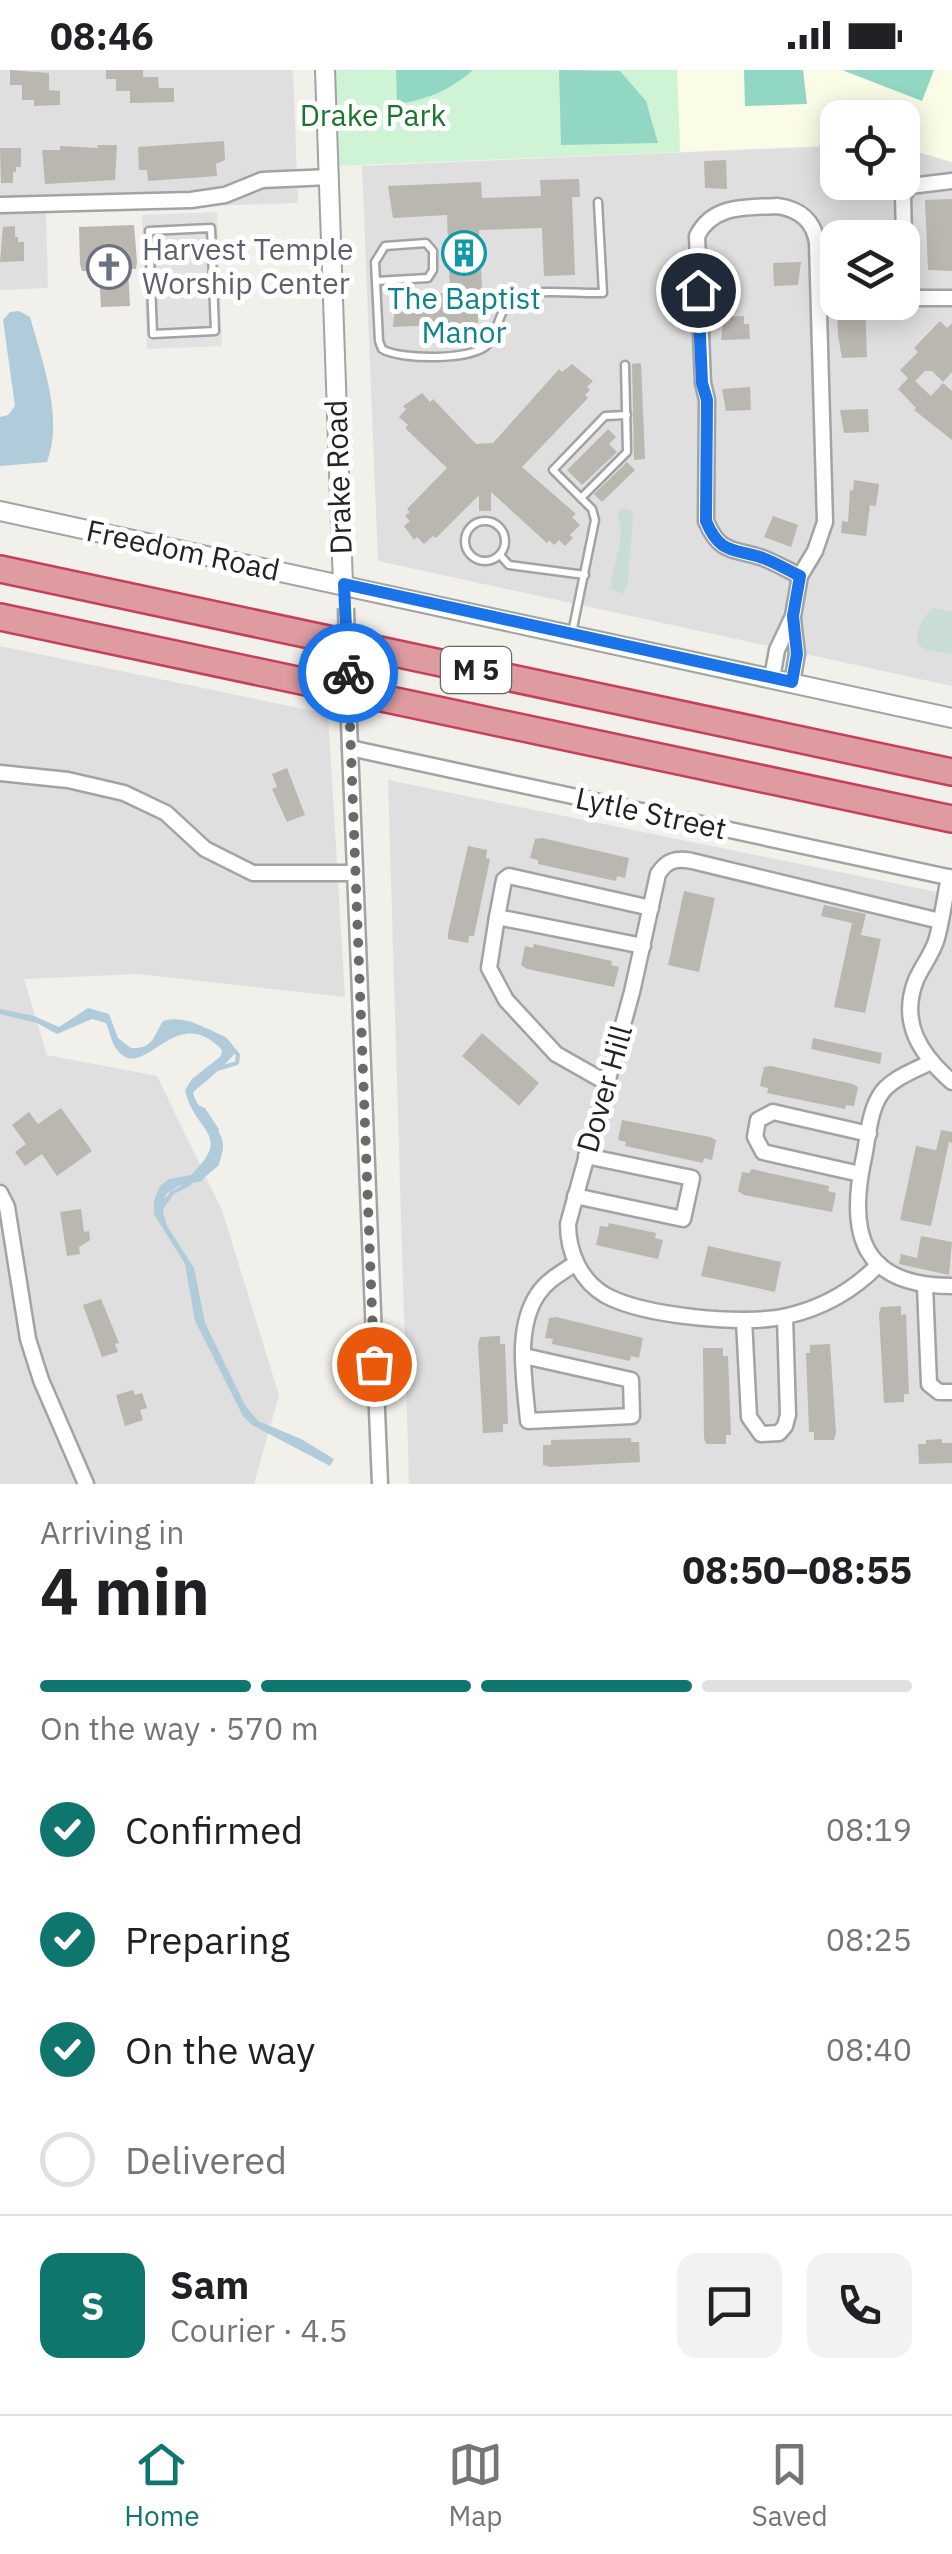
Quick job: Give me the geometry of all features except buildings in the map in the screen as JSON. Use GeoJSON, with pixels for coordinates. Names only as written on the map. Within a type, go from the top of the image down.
{"type":"FeatureCollection","features":[{"type":"Feature","properties":{"kind":"highway","name":"M 5"},"geometry":{"type":"LineString","coordinates":[[0,569],[952,772]]}},
{"type":"Feature","properties":{"kind":"highway","name":"M 5"},"geometry":{"type":"LineString","coordinates":[[0,616],[952,819]]}},
{"type":"Feature","properties":{"kind":"street","name":"Drake Road"},"geometry":{"type":"LineString","coordinates":[[325,70],[340,556],[346,608],[380,1484]]}},
{"type":"Feature","properties":{"kind":"street"},"geometry":{"type":"LineString","coordinates":[[0,205],[191,200],[225,195],[262,180],[330,177]]}},
{"type":"Feature","properties":{"kind":"street"},"geometry":{"type":"LineString","coordinates":[[952,181],[910,186],[903,196],[908,288],[918,298],[952,298]]}},
{"type":"Feature","properties":{"kind":"street"},"geometry":{"type":"LineString","coordinates":[[772,678],[778,650],[793,616],[800,576],[824,532],[816,236],[804,216],[787,208],[726,210],[707,220],[696,245],[702,383],[707,400],[706,521],[712,537],[728,550],[762,558],[800,576]]}},
{"type":"Feature","properties":{"kind":"street","name":"Freedom Road"},"geometry":{"type":"LineString","coordinates":[[0,512],[952,718]]}},
{"type":"Feature","properties":{"kind":"street"},"geometry":{"type":"LineString","coordinates":[[792,682],[797,654],[793,616]]}},
{"type":"Feature","properties":{"kind":"street","name":"Lytle Street"},"geometry":{"type":"LineString","coordinates":[[350,748],[951,878]]}},
{"type":"Feature","properties":{"kind":"street"},"geometry":{"type":"LineString","coordinates":[[0,773],[68,780],[124,793],[166,813],[204,849],[253,873],[354,873]]}},
{"type":"Feature","properties":{"kind":"street","name":"Dover Hill"},"geometry":{"type":"LineString","coordinates":[[576,1263],[568,1235],[575,1196],[663,866],[682,860],[940,920]]}},
{"type":"Feature","properties":{"kind":"street"},"geometry":{"type":"LineString","coordinates":[[607,1083],[556,1054],[499,988],[489,968],[504,880],[509,876],[651,908]]}},
{"type":"Feature","properties":{"kind":"street"},"geometry":{"type":"LineString","coordinates":[[951,878],[936,942],[917,978],[910,1004],[912,1026],[929,1062],[952,1082]]}},
{"type":"Feature","properties":{"kind":"street"},"geometry":{"type":"LineString","coordinates":[[496,917],[643,946]]}},
{"type":"Feature","properties":{"kind":"street"},"geometry":{"type":"LineString","coordinates":[[929,1062],[885,1090],[875,1108],[860,1174],[858,1222],[867,1248],[879,1264],[896,1276],[925,1286],[952,1286]]}},
{"type":"Feature","properties":{"kind":"street"},"geometry":{"type":"LineString","coordinates":[[860,1174],[762,1152],[756,1137],[758,1120],[773,1112],[869,1134]]}},
{"type":"Feature","properties":{"kind":"street"},"geometry":{"type":"LineString","coordinates":[[575,1196],[683,1219],[692,1178],[586,1156]]}},
{"type":"Feature","properties":{"kind":"street"},"geometry":{"type":"LineString","coordinates":[[0,1192],[7,1207],[28,1339],[41,1380],[86,1484]]}},
{"type":"Feature","properties":{"kind":"street"},"geometry":{"type":"LineString","coordinates":[[524,1356],[631,1380],[632,1416],[528,1421],[524,1356],[527,1320],[539,1292],[576,1263],[595,1288],[621,1301],[708,1320],[784,1317],[821,1306],[861,1283],[879,1264]]}},
{"type":"Feature","properties":{"kind":"street"},"geometry":{"type":"LineString","coordinates":[[925,1286],[929,1384],[939,1392],[952,1392]]}},
{"type":"Feature","properties":{"kind":"street"},"geometry":{"type":"LineString","coordinates":[[744,1320],[749,1417],[761,1434],[779,1433],[786,1426],[788,1415],[784,1317]]}},
{"type":"Feature","properties":{"kind":"lane"},"geometry":{"type":"LineString","coordinates":[[376,281],[428,278],[433,270],[433,251],[426,244],[385,246],[375,262],[379,341],[382,349],[400,357],[481,351],[489,343],[504,306],[524,295],[602,293],[598,202]]}},
{"type":"Feature","properties":{"kind":"lane"},"geometry":{"type":"LineString","coordinates":[[211,228],[214,288],[215,331],[153,334],[149,231],[211,228]]}},
{"type":"Feature","properties":{"kind":"lane"},"geometry":{"type":"LineString","coordinates":[[581,498],[627,452],[626,365]]}},
{"type":"Feature","properties":{"kind":"lane"},"geometry":{"type":"LineString","coordinates":[[572,634],[595,520],[592,509],[553,470],[605,416],[627,415]]}},
{"type":"Feature","properties":{"kind":"lane"},"geometry":{"type":"LineString","coordinates":[[485,521],[499,526],[506,540],[500,555],[486,561],[472,556],[465,542],[471,527],[485,521]]}},
{"type":"Feature","properties":{"kind":"lane"},"geometry":{"type":"LineString","coordinates":[[500,555],[509,565],[585,574]]}},
{"type":"Feature","properties":{"kind":"shaded area"},"geometry":{"type":"Polygon","coordinates":[[[0,70],[293,70],[298,203],[46,211],[48,288],[0,290],[0,70]]]}},
{"type":"Feature","properties":{"kind":"shaded area"},"geometry":{"type":"Polygon","coordinates":[[[677,70],[952,70],[952,162],[920,153],[920,100],[820,100],[820,146],[680,152],[677,70]]]}},
{"type":"Feature","properties":{"kind":"shaded area"},"geometry":{"type":"Polygon","coordinates":[[[820,147],[820,200],[920,200],[920,152],[952,162],[952,686],[378,561],[362,166],[820,147]]]}},
{"type":"Feature","properties":{"kind":"shaded area"},"geometry":{"type":"Polygon","coordinates":[[[217,212],[222,346],[147,349],[142,215],[217,212]]]}},
{"type":"Feature","properties":{"kind":"shaded area"},"geometry":{"type":"Polygon","coordinates":[[[19,311],[30,317],[45,371],[52,408],[52,445],[47,462],[0,466],[0,417],[8,415],[15,406],[3,320],[10,312],[19,311]]]}},
{"type":"Feature","properties":{"kind":"shaded area"},"geometry":{"type":"Polygon","coordinates":[[[626,508],[633,517],[628,583],[623,594],[611,589],[611,582],[620,539],[617,515],[626,508]]]}},
{"type":"Feature","properties":{"kind":"shaded area"},"geometry":{"type":"Polygon","coordinates":[[[933,608],[952,612],[952,654],[927,650],[917,644],[920,624],[933,608]]]}},
{"type":"Feature","properties":{"kind":"shaded area"},"geometry":{"type":"Polygon","coordinates":[[[0,646],[328,714],[345,997],[138,974],[24,979],[47,1055],[157,1076],[222,1210],[279,1395],[254,1484],[0,1484],[0,646]]]}},
{"type":"Feature","properties":{"kind":"shaded area"},"geometry":{"type":"Polygon","coordinates":[[[388,780],[952,895],[952,1484],[409,1484],[388,780]]]}},
{"type":"Feature","properties":{"kind":"shaded area"},"geometry":{"type":"Polygon","coordinates":[[[88,1008],[109,1014],[118,1038],[131,1048],[148,1044],[163,1021],[172,1019],[202,1026],[235,1052],[193,1092],[219,1132],[222,1151],[202,1181],[178,1186],[166,1194],[163,1212],[167,1226],[194,1268],[205,1323],[245,1405],[258,1421],[301,1439],[334,1459],[330,1466],[252,1425],[243,1416],[195,1321],[185,1264],[154,1214],[160,1186],[169,1179],[191,1175],[210,1150],[208,1133],[185,1090],[192,1079],[221,1056],[222,1050],[205,1037],[190,1034],[176,1037],[139,1057],[128,1058],[116,1048],[106,1023],[92,1019],[57,1034],[37,1023],[0,1014],[0,1009],[34,1016],[59,1027],[88,1008]]]}},
{"type":"Feature","properties":{"kind":"green space","name":"Drake Park"},"geometry":{"type":"Polygon","coordinates":[[[325,70],[677,70],[680,152],[328,166],[325,70]]]}},
{"type":"Feature","properties":{"kind":"green space"},"geometry":{"type":"Polygon","coordinates":[[[396,70],[473,70],[438,93],[397,104],[396,70]]]}},
{"type":"Feature","properties":{"kind":"green space"},"geometry":{"type":"Polygon","coordinates":[[[559,70],[620,71],[646,101],[658,143],[561,145],[559,70]]]}},
{"type":"Feature","properties":{"kind":"green space"},"geometry":{"type":"Polygon","coordinates":[[[744,70],[803,70],[807,104],[745,106],[744,70]]]}},
{"type":"Feature","properties":{"kind":"green space"},"geometry":{"type":"Polygon","coordinates":[[[842,70],[934,70],[919,100],[842,70]]]}},
{"type":"Feature","properties":{"kind":"waterway"},"geometry":{"type":"LineString","coordinates":[[206,1030],[225,1039],[238,1055],[237,1063],[214,1070]]}},
{"type":"Feature","properties":{"kind":"waterway"},"geometry":{"type":"LineString","coordinates":[[194,1105],[204,1110],[217,1130]]}},
{"type":"Feature","properties":{"kind":"waterway"},"geometry":{"type":"LineString","coordinates":[[202,1177],[217,1164],[221,1149]]}},
{"type":"Feature","properties":{"kind":"waterway"},"geometry":{"type":"LineString","coordinates":[[163,1206],[172,1193],[189,1184]]}},
{"type":"Feature","properties":{"kind":"way so far"},"geometry":{"type":"LineString","coordinates":[[348,673],[374,1364]]}},
{"type":"Feature","properties":{"kind":"place","name":"The Baptist Manor"},"geometry":{"type":"Point","coordinates":[464,253]}},
{"type":"Feature","properties":{"kind":"place","name":"Harvest Temple Worship Center"},"geometry":{"type":"Point","coordinates":[109,267]}},
{"type":"Feature","properties":{"kind":"route"},"geometry":{"type":"LineString","coordinates":[[348,673],[344,584],[792,682],[797,654],[793,616],[800,576],[762,558],[728,550],[712,537],[706,521],[707,400],[702,383],[698,290]]}}]}
